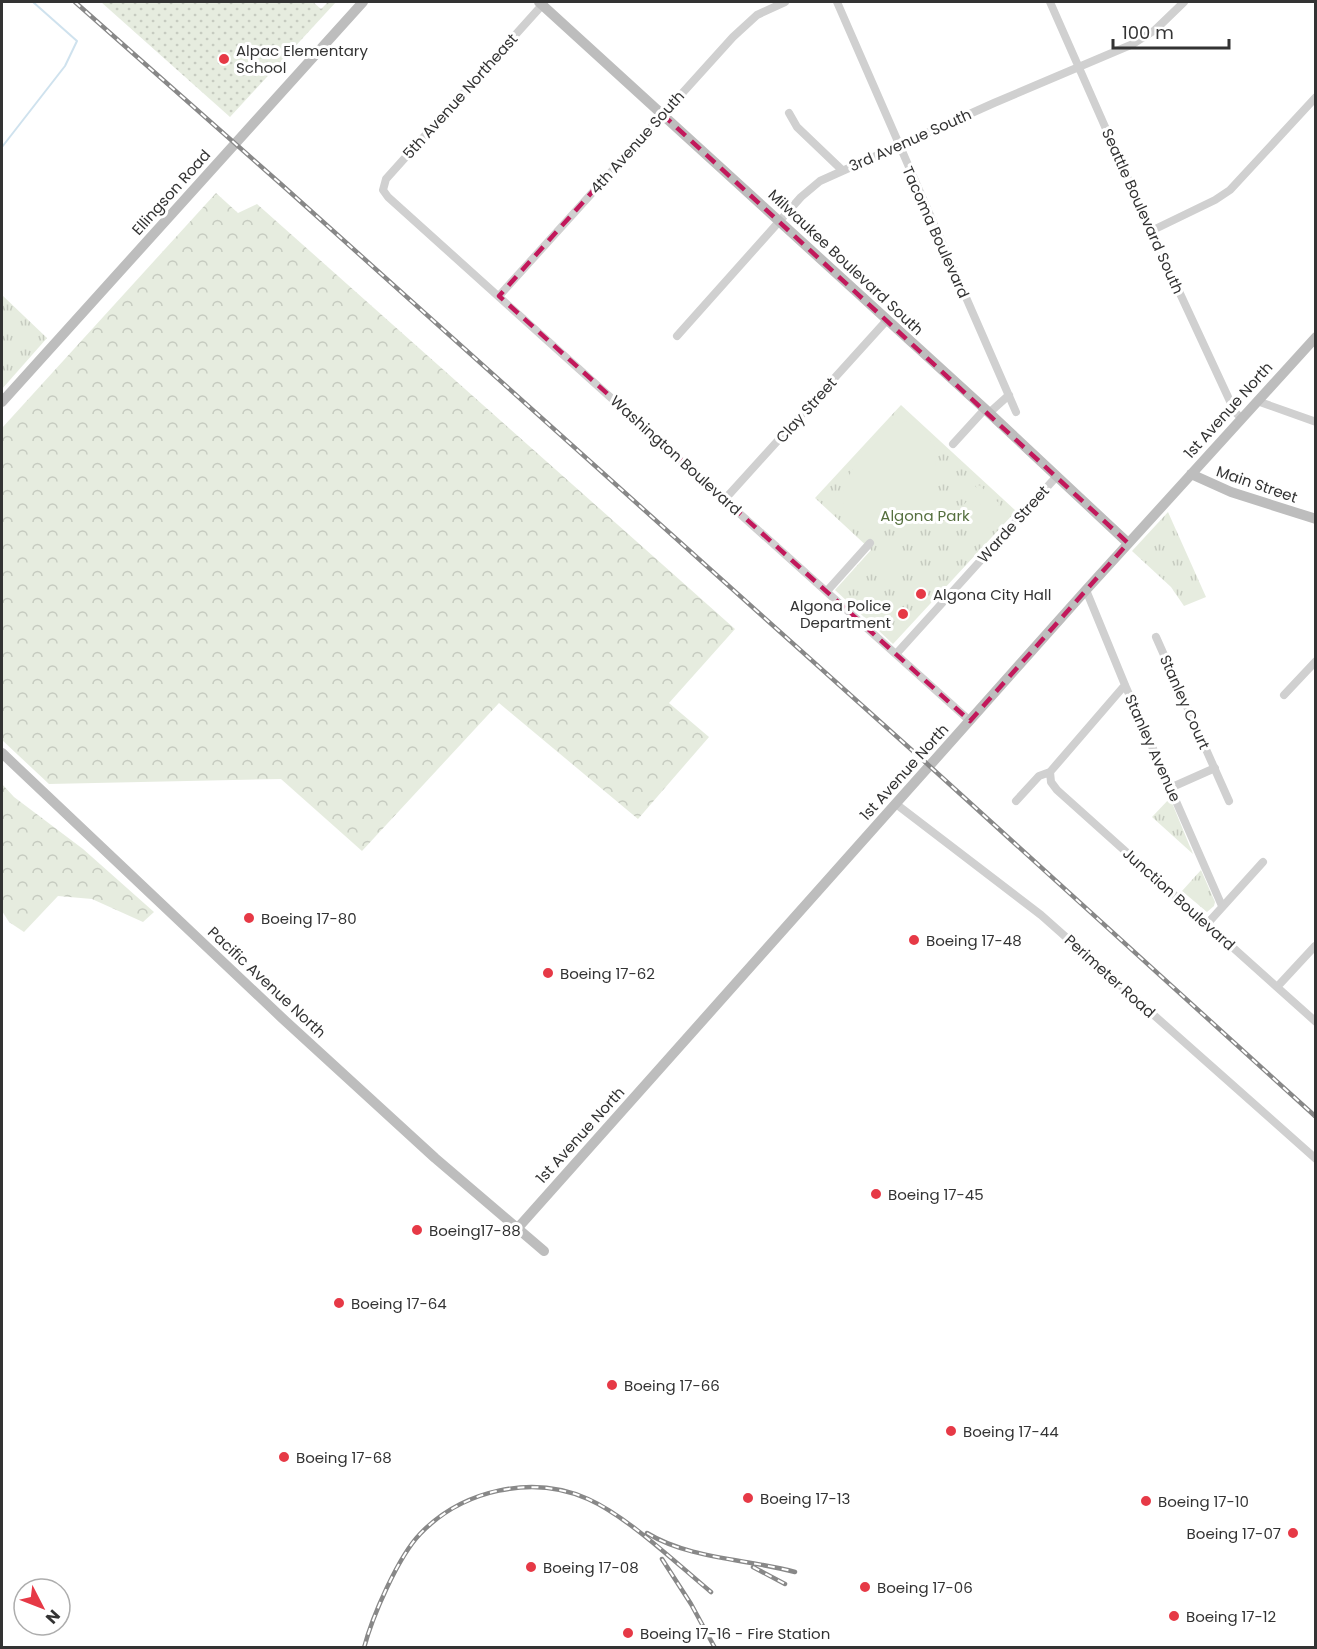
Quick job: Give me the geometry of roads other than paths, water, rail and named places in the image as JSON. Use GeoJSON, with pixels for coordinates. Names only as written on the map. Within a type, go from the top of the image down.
{"type":"FeatureCollection","features":[{"type":"Feature","properties":{"kind":"street","name":"Ellingson Road"},"geometry":{"type":"LineString","coordinates":[[2,402],[363,2]]}},
{"type":"Feature","properties":{"kind":"street","name":"Milwaukee Boulevard South"},"geometry":{"type":"LineString","coordinates":[[542,2],[1128,543]]}},
{"type":"Feature","properties":{"kind":"street","name":"5th Avenue Northeast"},"geometry":{"type":"LineString","coordinates":[[383,190],[386,179],[542,2]]}},
{"type":"Feature","properties":{"kind":"street","name":"4th Avenue South"},"geometry":{"type":"LineString","coordinates":[[499,296],[744,26],[757,15],[785,2]]}},
{"type":"Feature","properties":{"kind":"street","name":"Tacoma Boulevard"},"geometry":{"type":"LineString","coordinates":[[837,2],[1016,412]]}},
{"type":"Feature","properties":{"kind":"street","name":"Seattle Boulevard South"},"geometry":{"type":"LineString","coordinates":[[1050,2],[1151,231],[1235,412],[1241,418]]}},
{"type":"Feature","properties":{"kind":"street","name":"3rd Avenue South"},"geometry":{"type":"LineString","coordinates":[[677,336],[780,221],[820,181],[1145,38],[1184,2]]}},
{"type":"Feature","properties":{"kind":"street"},"geometry":{"type":"LineString","coordinates":[[1151,231],[1215,200],[1230,190],[1316,97]]}},
{"type":"Feature","properties":{"kind":"street"},"geometry":{"type":"LineString","coordinates":[[789,113],[797,127],[842,170]]}},
{"type":"Feature","properties":{"kind":"street","name":"Washington Boulevard"},"geometry":{"type":"LineString","coordinates":[[383,190],[970,721]]}},
{"type":"Feature","properties":{"kind":"street","name":"Clay Street"},"geometry":{"type":"LineString","coordinates":[[725,499],[887,320]]}},
{"type":"Feature","properties":{"kind":"street","name":"1st Avenue North"},"geometry":{"type":"LineString","coordinates":[[516,1230],[1128,543],[1316,337]]}},
{"type":"Feature","properties":{"kind":"street"},"geometry":{"type":"LineString","coordinates":[[954,444],[987,411],[1009,395]]}},
{"type":"Feature","properties":{"kind":"street"},"geometry":{"type":"LineString","coordinates":[[1257,401],[1316,422]]}},
{"type":"Feature","properties":{"kind":"street","name":"Main Street"},"geometry":{"type":"LineString","coordinates":[[1191,474],[1230,492],[1316,519]]}},
{"type":"Feature","properties":{"kind":"street","name":"Warde Street"},"geometry":{"type":"LineString","coordinates":[[897,653],[1057,476]]}},
{"type":"Feature","properties":{"kind":"street"},"geometry":{"type":"LineString","coordinates":[[827,591],[870,543]]}},
{"type":"Feature","properties":{"kind":"street","name":"Stanley Avenue"},"geometry":{"type":"LineString","coordinates":[[1086,590],[1222,906]]}},
{"type":"Feature","properties":{"kind":"street","name":"Stanley Court"},"geometry":{"type":"LineString","coordinates":[[1156,637],[1229,801]]}},
{"type":"Feature","properties":{"kind":"street"},"geometry":{"type":"LineString","coordinates":[[1284,695],[1316,661]]}},
{"type":"Feature","properties":{"kind":"street"},"geometry":{"type":"LineString","coordinates":[[1016,801],[1039,776],[1050,772],[1125,685]]}},
{"type":"Feature","properties":{"kind":"street","name":"Pacific Avenue North"},"geometry":{"type":"LineString","coordinates":[[2,753],[281,1017],[516,1230],[544,1251]]}},
{"type":"Feature","properties":{"kind":"street","name":"Stanley Court"},"geometry":{"type":"LineString","coordinates":[[1170,788],[1215,768]]}},
{"type":"Feature","properties":{"kind":"street","name":"Junction Boulevard"},"geometry":{"type":"LineString","coordinates":[[1050,772],[1051,782],[1057,790],[1316,1022]]}},
{"type":"Feature","properties":{"kind":"street","name":"Perimeter Road"},"geometry":{"type":"LineString","coordinates":[[896,804],[1041,915],[1316,1159]]}},
{"type":"Feature","properties":{"kind":"street"},"geometry":{"type":"LineString","coordinates":[[1207,924],[1263,862]]}},
{"type":"Feature","properties":{"kind":"street"},"geometry":{"type":"LineString","coordinates":[[1277,987],[1315,946]]}},
{"type":"Feature","properties":{"kind":"waterway"},"geometry":{"type":"LineString","coordinates":[[2,147],[65,66],[77,41],[33,2]]}},
{"type":"Feature","properties":{"kind":"railway"},"geometry":{"type":"LineString","coordinates":[[75,2],[924,761],[1316,1117]]}},
{"type":"Feature","properties":{"kind":"railway"},"geometry":{"type":"LineString","coordinates":[[364,1648],[387,1588],[403,1557],[420,1534],[456,1506],[477,1497],[521,1487],[566,1492],[603,1507],[635,1529],[711,1592]]}},
{"type":"Feature","properties":{"kind":"railway"},"geometry":{"type":"LineString","coordinates":[[647,1533],[681,1548],[795,1572]]}},
{"type":"Feature","properties":{"kind":"railway"},"geometry":{"type":"LineString","coordinates":[[662,1559],[691,1604],[715,1648]]}},
{"type":"Feature","properties":{"kind":"railway"},"geometry":{"type":"LineString","coordinates":[[753,1567],[785,1584]]}},
{"type":"Feature","properties":{"kind":"place","name":"Alpac Elementary School"},"geometry":{"type":"Point","coordinates":[224,59]}},
{"type":"Feature","properties":{"kind":"place","name":"Algona City Hall"},"geometry":{"type":"Point","coordinates":[921,594]}},
{"type":"Feature","properties":{"kind":"place","name":"Algona Police Department"},"geometry":{"type":"Point","coordinates":[903,614]}},
{"type":"Feature","properties":{"kind":"place","name":"Boeing 17-80"},"geometry":{"type":"Point","coordinates":[249,918]}},
{"type":"Feature","properties":{"kind":"place","name":"Boeing 17-48"},"geometry":{"type":"Point","coordinates":[914,940]}},
{"type":"Feature","properties":{"kind":"place","name":"Boeing 17-62"},"geometry":{"type":"Point","coordinates":[548,973]}},
{"type":"Feature","properties":{"kind":"place","name":"Boeing 17-45"},"geometry":{"type":"Point","coordinates":[876,1194]}},
{"type":"Feature","properties":{"kind":"place","name":"Boeing17-88"},"geometry":{"type":"Point","coordinates":[417,1230]}},
{"type":"Feature","properties":{"kind":"place","name":"Boeing 17-64"},"geometry":{"type":"Point","coordinates":[339,1303]}},
{"type":"Feature","properties":{"kind":"place","name":"Boeing 17-66"},"geometry":{"type":"Point","coordinates":[612,1385]}},
{"type":"Feature","properties":{"kind":"place","name":"Boeing 17-44"},"geometry":{"type":"Point","coordinates":[951,1431]}},
{"type":"Feature","properties":{"kind":"place","name":"Boeing 17-68"},"geometry":{"type":"Point","coordinates":[284,1457]}},
{"type":"Feature","properties":{"kind":"place","name":"Boeing 17-13"},"geometry":{"type":"Point","coordinates":[748,1498]}},
{"type":"Feature","properties":{"kind":"place","name":"Boeing 17-10"},"geometry":{"type":"Point","coordinates":[1146,1501]}},
{"type":"Feature","properties":{"kind":"place","name":"Boeing 17-07"},"geometry":{"type":"Point","coordinates":[1293,1533]}},
{"type":"Feature","properties":{"kind":"place","name":"Boeing 17-08"},"geometry":{"type":"Point","coordinates":[531,1567]}},
{"type":"Feature","properties":{"kind":"place","name":"Boeing 17-06"},"geometry":{"type":"Point","coordinates":[865,1587]}},
{"type":"Feature","properties":{"kind":"place","name":"Boeing 17-12"},"geometry":{"type":"Point","coordinates":[1174,1616]}},
{"type":"Feature","properties":{"kind":"place","name":"Boeing 17-16 - Fire Station"},"geometry":{"type":"Point","coordinates":[628,1633]}},
{"type":"Feature","properties":{"kind":"park label","name":"Algona Park"},"geometry":{"type":"Point","coordinates":[925,515]}}]}
